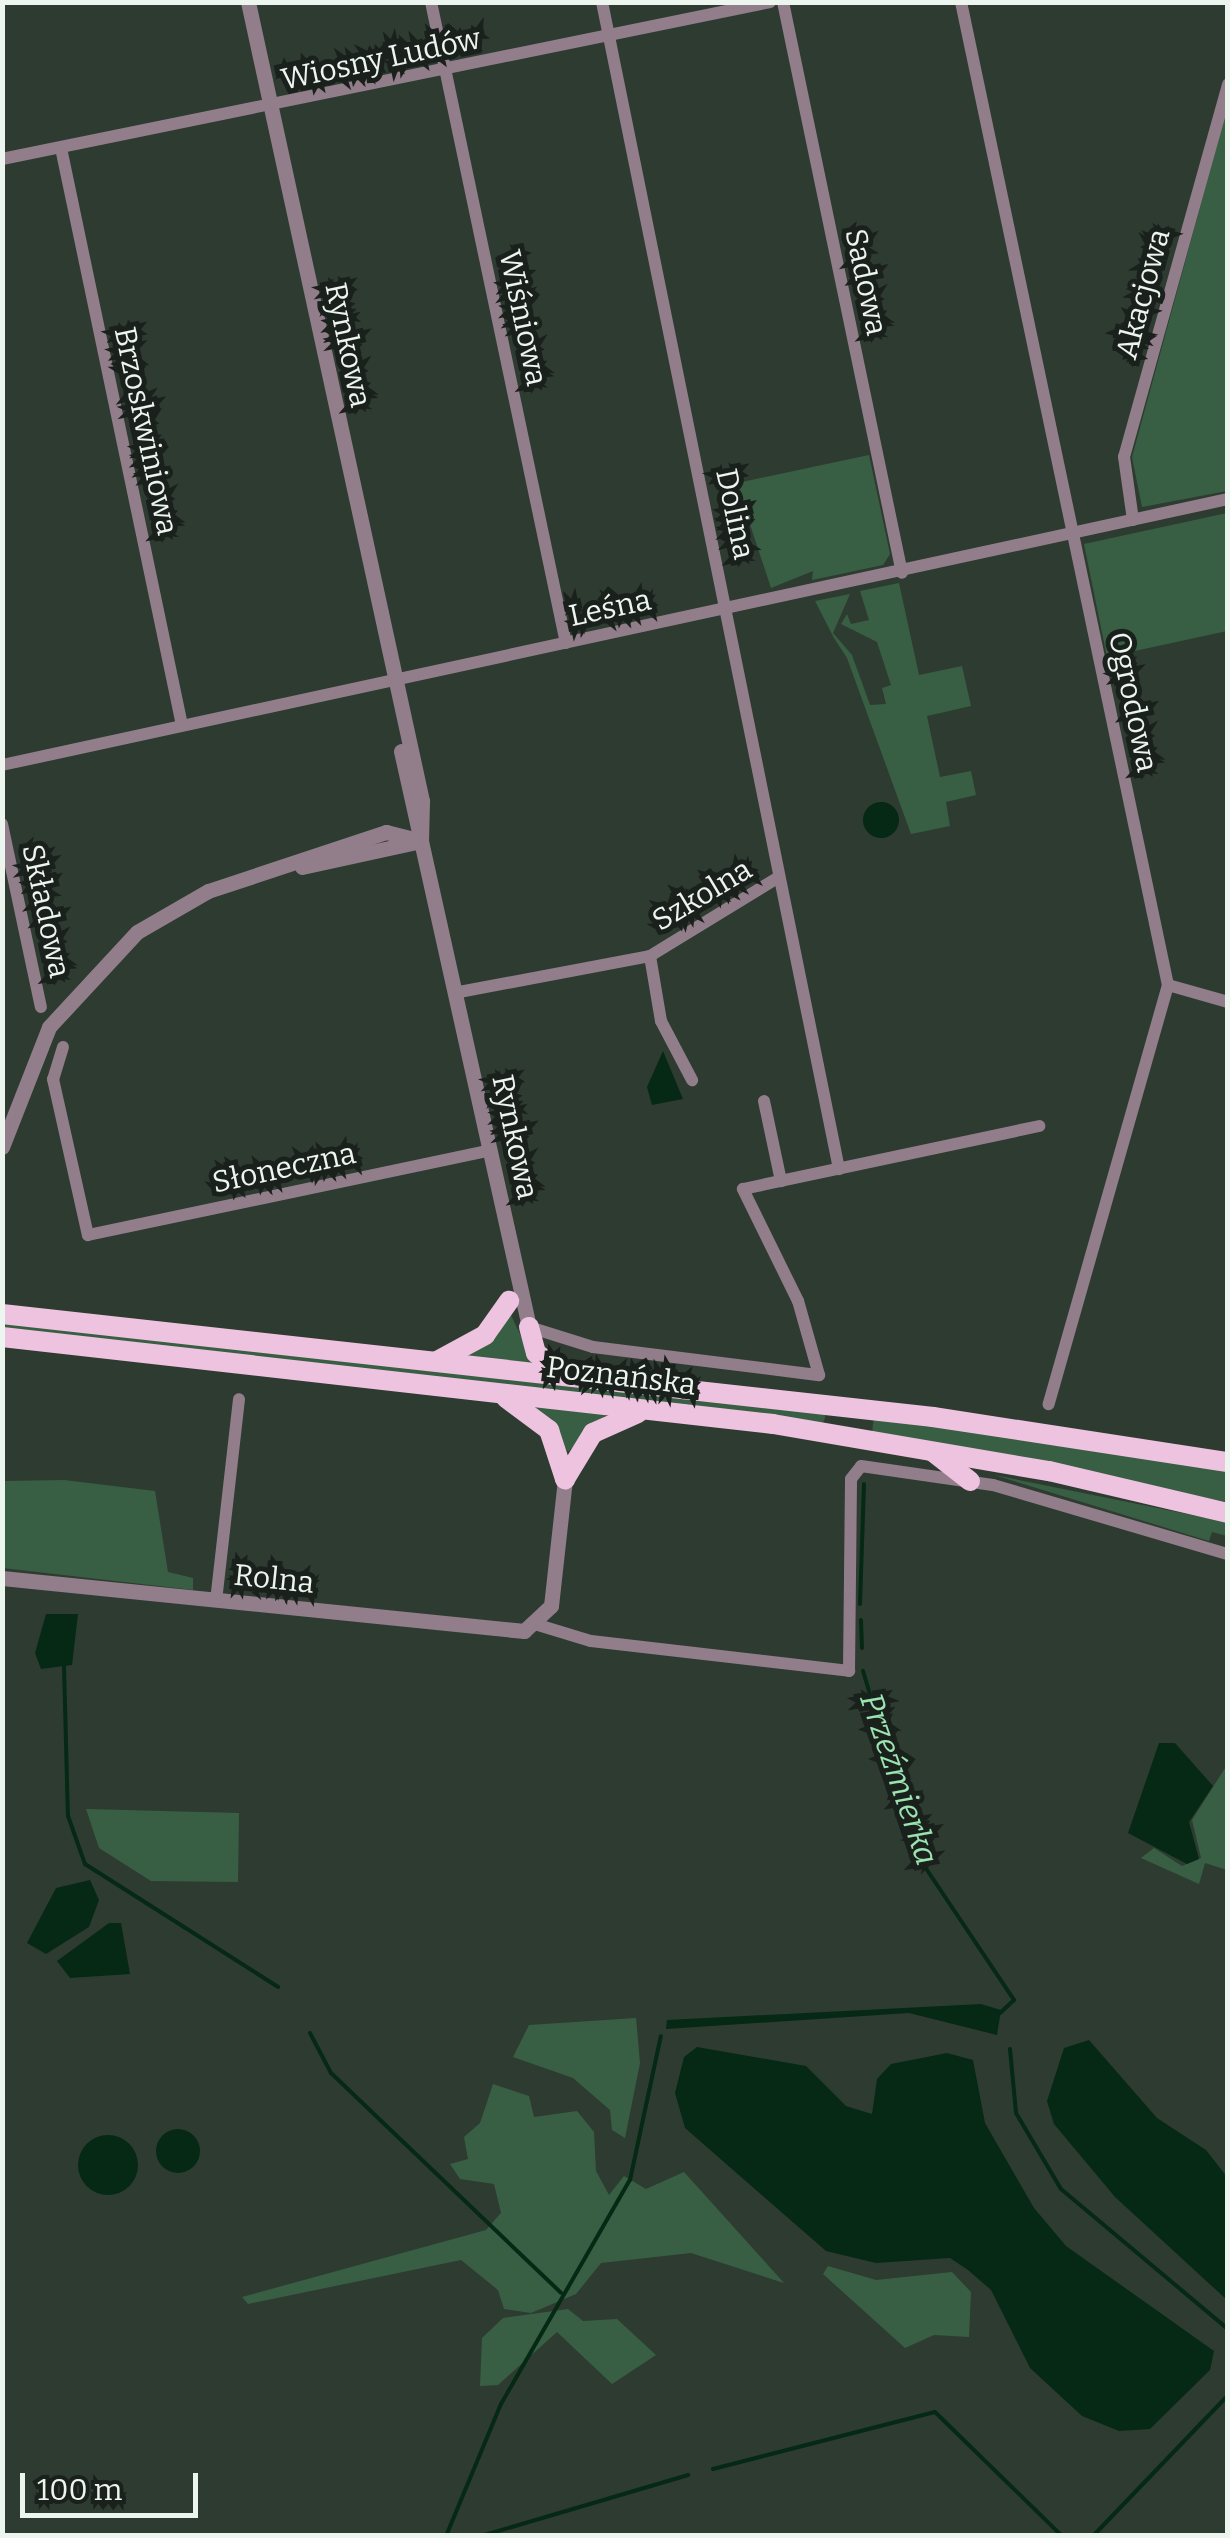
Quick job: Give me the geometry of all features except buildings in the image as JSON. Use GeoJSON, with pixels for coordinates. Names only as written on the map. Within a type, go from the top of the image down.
{"type":"FeatureCollection","features":[{"type":"Feature","properties":{"kind":"main road"},"geometry":{"type":"LineString","coordinates":[[435,1362],[485,1334],[512,1292]]}},
{"type":"Feature","properties":{"kind":"main road","name":"Poznańska"},"geometry":{"type":"LineString","coordinates":[[2,1314],[986,1423],[1228,1462]]}},
{"type":"Feature","properties":{"kind":"main road"},"geometry":{"type":"LineString","coordinates":[[529,1327],[538,1356],[567,1376]]}},
{"type":"Feature","properties":{"kind":"main road","name":"Poznańska"},"geometry":{"type":"LineString","coordinates":[[2,1338],[665,1411],[917,1447],[1228,1512]]}},
{"type":"Feature","properties":{"kind":"main road"},"geometry":{"type":"LineString","coordinates":[[470,1389],[538,1418],[565,1479]]}},
{"type":"Feature","properties":{"kind":"main road"},"geometry":{"type":"LineString","coordinates":[[565,1479],[604,1424],[665,1411]]}},
{"type":"Feature","properties":{"kind":"main road"},"geometry":{"type":"LineString","coordinates":[[917,1447],[970,1481]]}},
{"type":"Feature","properties":{"kind":"street","name":"Rynkowa"},"geometry":{"type":"LineString","coordinates":[[248,2],[391,680],[404,772],[490,1150],[512,1292],[529,1327]]}},
{"type":"Feature","properties":{"kind":"street","name":"Wiśniowa"},"geometry":{"type":"LineString","coordinates":[[432,2],[566,643]]}},
{"type":"Feature","properties":{"kind":"street","name":"Dolina"},"geometry":{"type":"LineString","coordinates":[[602,2],[729,608],[839,1168]]}},
{"type":"Feature","properties":{"kind":"street","name":"Wiosny Ludów"},"geometry":{"type":"LineString","coordinates":[[2,160],[271,108],[770,2]]}},
{"type":"Feature","properties":{"kind":"street","name":"Sadowa"},"geometry":{"type":"LineString","coordinates":[[783,2],[902,572]]}},
{"type":"Feature","properties":{"kind":"street","name":"Ogrodowa"},"geometry":{"type":"LineString","coordinates":[[962,2],[1168,984],[1048,1404]]}},
{"type":"Feature","properties":{"kind":"street","name":"Akacjowa"},"geometry":{"type":"LineString","coordinates":[[1133,520],[1124,457],[1228,84]]}},
{"type":"Feature","properties":{"kind":"street","name":"Brzoskwiniowa"},"geometry":{"type":"LineString","coordinates":[[61,148],[182,726]]}},
{"type":"Feature","properties":{"kind":"street","name":"Leśna"},"geometry":{"type":"LineString","coordinates":[[2,765],[1228,499]]}},
{"type":"Feature","properties":{"kind":"street","name":"Rynkowa"},"geometry":{"type":"LineString","coordinates":[[394,698],[424,811],[420,841]]}},
{"type":"Feature","properties":{"kind":"street"},"geometry":{"type":"LineString","coordinates":[[393,830],[404,772]]}},
{"type":"Feature","properties":{"kind":"street","name":"Składowa"},"geometry":{"type":"LineString","coordinates":[[2,824],[41,1007]]}},
{"type":"Feature","properties":{"kind":"street"},"geometry":{"type":"LineString","coordinates":[[2,1146],[35,1051],[100,964],[177,906],[393,830],[420,841]]}},
{"type":"Feature","properties":{"kind":"street"},"geometry":{"type":"LineString","coordinates":[[278,869],[383,856],[420,841]]}},
{"type":"Feature","properties":{"kind":"street"},"geometry":{"type":"LineString","coordinates":[[383,856],[416,866],[430,884]]}},
{"type":"Feature","properties":{"kind":"street","name":"Szkolna"},"geometry":{"type":"LineString","coordinates":[[650,956],[779,877]]}},
{"type":"Feature","properties":{"kind":"street"},"geometry":{"type":"LineString","coordinates":[[454,992],[650,956],[661,1021],[692,1080]]}},
{"type":"Feature","properties":{"kind":"street"},"geometry":{"type":"LineString","coordinates":[[1168,984],[1228,1002]]}},
{"type":"Feature","properties":{"kind":"street","name":"Słoneczna"},"geometry":{"type":"LineString","coordinates":[[63,1047],[53,1079],[88,1234],[490,1150]]}},
{"type":"Feature","properties":{"kind":"street"},"geometry":{"type":"LineString","coordinates":[[764,1101],[781,1181],[1039,1126]]}},
{"type":"Feature","properties":{"kind":"street","name":"Poznańska"},"geometry":{"type":"LineString","coordinates":[[529,1327],[592,1347],[819,1375],[798,1301],[744,1189],[781,1181]]}},
{"type":"Feature","properties":{"kind":"street"},"geometry":{"type":"LineString","coordinates":[[216,1601],[239,1399]]}},
{"type":"Feature","properties":{"kind":"street","name":"Rolna"},"geometry":{"type":"LineString","coordinates":[[2,1578],[516,1632],[538,1624],[591,1642],[849,1670],[855,1469],[970,1481]]}},
{"type":"Feature","properties":{"kind":"street"},"geometry":{"type":"LineString","coordinates":[[538,1624],[551,1606],[565,1479]]}},
{"type":"Feature","properties":{"kind":"street"},"geometry":{"type":"LineString","coordinates":[[970,1481],[1228,1554]]}},
{"type":"Feature","properties":{"kind":"shaded area"},"geometry":{"type":"Polygon","coordinates":[[[1227,108],[1227,491],[1142,507],[1132,457],[1227,108]]]}},
{"type":"Feature","properties":{"kind":"shaded area"},"geometry":{"type":"Polygon","coordinates":[[[869,455],[890,554],[883,565],[812,580],[813,571],[771,588],[738,488],[714,488],[869,455]]]}},
{"type":"Feature","properties":{"kind":"shaded area"},"geometry":{"type":"Polygon","coordinates":[[[1227,513],[1227,631],[1107,657],[1084,544],[1227,513]]]}},
{"type":"Feature","properties":{"kind":"shaded area"},"geometry":{"type":"Polygon","coordinates":[[[899,583],[919,675],[962,666],[971,706],[927,716],[940,777],[971,771],[976,795],[946,802],[950,826],[911,834],[847,658],[815,601],[850,594],[833,633],[852,655],[870,705],[886,704],[882,688],[891,685],[877,642],[841,624],[847,614],[851,624],[869,620],[860,591],[899,583]]]}},
{"type":"Feature","properties":{"kind":"shaded area"},"geometry":{"type":"Polygon","coordinates":[[[881,802],[894,807],[899,820],[894,833],[881,838],[868,833],[863,820],[868,807],[881,802]]]}},
{"type":"Feature","properties":{"kind":"shaded area"},"geometry":{"type":"Polygon","coordinates":[[[663,1051],[683,1099],[652,1105],[647,1087],[663,1051]]]}},
{"type":"Feature","properties":{"kind":"shaded area"},"geometry":{"type":"Polygon","coordinates":[[[510,1313],[534,1364],[465,1356],[510,1313]]]}},
{"type":"Feature","properties":{"kind":"shaded area"},"geometry":{"type":"Polygon","coordinates":[[[3,1321],[825,1413],[825,1418],[822,1425],[3,1331],[3,1321]]]}},
{"type":"Feature","properties":{"kind":"shaded area"},"geometry":{"type":"Polygon","coordinates":[[[534,1405],[608,1413],[568,1452],[534,1405]]]}},
{"type":"Feature","properties":{"kind":"shaded area"},"geometry":{"type":"Polygon","coordinates":[[[874,1416],[1227,1471],[1227,1502],[872,1433],[874,1416]]]}},
{"type":"Feature","properties":{"kind":"shaded area"},"geometry":{"type":"Polygon","coordinates":[[[994,1475],[1227,1522],[1227,1536],[1212,1532],[1209,1541],[994,1475]]]}},
{"type":"Feature","properties":{"kind":"shaded area"},"geometry":{"type":"Polygon","coordinates":[[[64,1480],[155,1491],[168,1572],[193,1578],[193,1590],[3,1568],[3,1481],[64,1480]]]}},
{"type":"Feature","properties":{"kind":"shaded area"},"geometry":{"type":"Polygon","coordinates":[[[46,1614],[78,1614],[72,1665],[41,1669],[35,1653],[46,1614]]]}},
{"type":"Feature","properties":{"kind":"shaded area"},"geometry":{"type":"Polygon","coordinates":[[[1159,1743],[1175,1743],[1213,1786],[1189,1822],[1199,1859],[1187,1864],[1128,1833],[1159,1743]]]}},
{"type":"Feature","properties":{"kind":"shaded area"},"geometry":{"type":"Polygon","coordinates":[[[1227,1765],[1227,1870],[1205,1863],[1199,1884],[1141,1858],[1154,1848],[1182,1866],[1201,1858],[1192,1820],[1227,1765]]]}},
{"type":"Feature","properties":{"kind":"shaded area"},"geometry":{"type":"Polygon","coordinates":[[[86,1809],[239,1813],[238,1882],[151,1881],[99,1848],[86,1809]]]}},
{"type":"Feature","properties":{"kind":"shaded area"},"geometry":{"type":"Polygon","coordinates":[[[90,1880],[99,1900],[89,1927],[46,1954],[27,1943],[56,1888],[90,1880]]]}},
{"type":"Feature","properties":{"kind":"shaded area"},"geometry":{"type":"Polygon","coordinates":[[[109,1923],[121,1923],[130,1974],[70,1978],[57,1961],[109,1923]]]}},
{"type":"Feature","properties":{"kind":"shaded area"},"geometry":{"type":"Polygon","coordinates":[[[981,2004],[1001,2010],[997,2035],[909,2013],[666,2029],[667,2020],[981,2004]]]}},
{"type":"Feature","properties":{"kind":"shaded area"},"geometry":{"type":"Polygon","coordinates":[[[636,2018],[640,2063],[625,2138],[612,2130],[610,2110],[573,2078],[513,2057],[529,2025],[636,2018]]]}},
{"type":"Feature","properties":{"kind":"shaded area"},"geometry":{"type":"Polygon","coordinates":[[[1089,2040],[1157,2118],[1206,2150],[1227,2177],[1227,2300],[1115,2197],[1054,2124],[1047,2101],[1064,2048],[1089,2040]]]}},
{"type":"Feature","properties":{"kind":"shaded area"},"geometry":{"type":"Polygon","coordinates":[[[697,2047],[806,2066],[846,2106],[872,2114],[877,2079],[891,2064],[947,2053],[973,2060],[985,2123],[1034,2208],[1066,2246],[1214,2351],[1210,2370],[1150,2429],[1119,2431],[1082,2416],[1030,2368],[991,2290],[968,2270],[950,2258],[876,2263],[826,2251],[685,2128],[675,2093],[684,2057],[697,2047]]]}},
{"type":"Feature","properties":{"kind":"shaded area"},"geometry":{"type":"Polygon","coordinates":[[[493,2084],[529,2096],[534,2117],[577,2111],[594,2132],[596,2171],[609,2195],[624,2176],[646,2189],[684,2172],[784,2283],[691,2253],[601,2263],[576,2294],[531,2313],[504,2309],[498,2290],[461,2260],[248,2304],[242,2297],[486,2230],[501,2213],[494,2184],[460,2179],[450,2164],[468,2159],[464,2137],[480,2123],[493,2084]]]}},
{"type":"Feature","properties":{"kind":"shaded area"},"geometry":{"type":"Polygon","coordinates":[[[178,2129],[193,2136],[200,2151],[193,2166],[178,2173],[163,2166],[156,2151],[163,2136],[178,2129]]]}},
{"type":"Feature","properties":{"kind":"shaded area"},"geometry":{"type":"Polygon","coordinates":[[[108,2135],[129,2144],[138,2165],[129,2186],[108,2195],[87,2186],[78,2165],[87,2144],[108,2135]]]}},
{"type":"Feature","properties":{"kind":"shaded area"},"geometry":{"type":"Polygon","coordinates":[[[828,2266],[876,2280],[952,2272],[971,2292],[969,2337],[934,2335],[905,2348],[823,2274],[828,2266]]]}},
{"type":"Feature","properties":{"kind":"shaded area"},"geometry":{"type":"Polygon","coordinates":[[[568,2309],[583,2321],[617,2319],[656,2355],[612,2384],[557,2332],[498,2385],[480,2386],[482,2338],[503,2318],[568,2309]]]}},
{"type":"Feature","properties":{"kind":"waterway","name":"Przeźmierka"},"geometry":{"type":"LineString","coordinates":[[860,1604],[864,1484]]}},
{"type":"Feature","properties":{"kind":"waterway","name":"Przeźmierka"},"geometry":{"type":"LineString","coordinates":[[861,1620],[862,1648]]}},
{"type":"Feature","properties":{"kind":"waterway"},"geometry":{"type":"LineString","coordinates":[[64,1666],[68,1816],[85,1864],[278,1987]]}},
{"type":"Feature","properties":{"kind":"waterway","name":"Przeźmierka"},"geometry":{"type":"LineString","coordinates":[[863,1671],[919,1858],[1014,2000],[1000,2013]]}},
{"type":"Feature","properties":{"kind":"waterway"},"geometry":{"type":"LineString","coordinates":[[310,2033],[331,2073],[561,2293]]}},
{"type":"Feature","properties":{"kind":"waterway"},"geometry":{"type":"LineString","coordinates":[[446,2536],[501,2404],[630,2180],[661,2036]]}},
{"type":"Feature","properties":{"kind":"waterway","name":"Przeźmierka"},"geometry":{"type":"LineString","coordinates":[[1010,2049],[1016,2113],[1061,2189],[1228,2329]]}},
{"type":"Feature","properties":{"kind":"waterway"},"geometry":{"type":"LineString","coordinates":[[1093,2536],[1228,2395]]}},
{"type":"Feature","properties":{"kind":"waterway"},"geometry":{"type":"LineString","coordinates":[[713,2469],[935,2412],[1062,2536]]}},
{"type":"Feature","properties":{"kind":"waterway"},"geometry":{"type":"LineString","coordinates":[[481,2536],[688,2475]]}}]}
